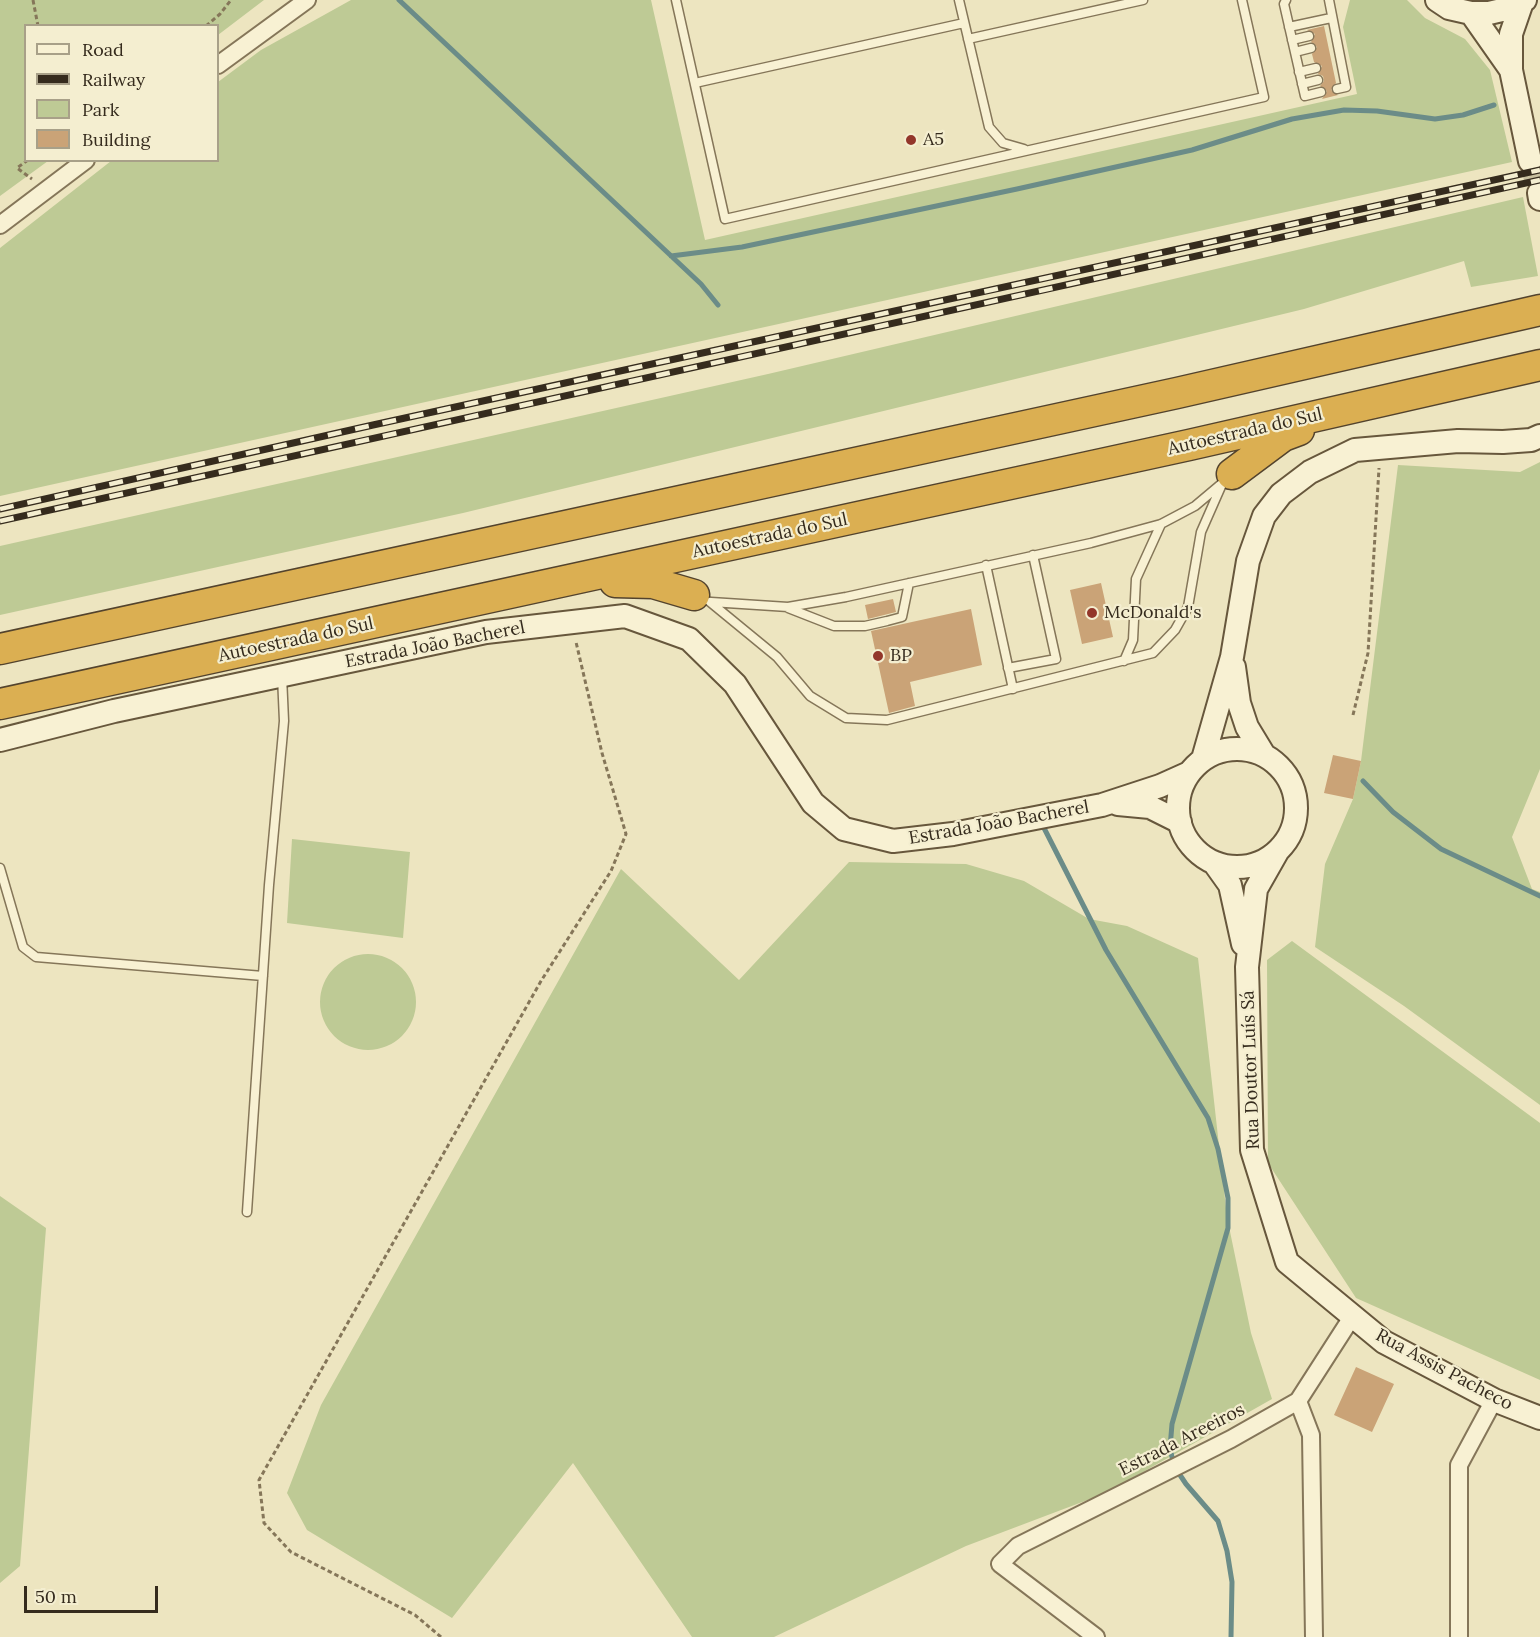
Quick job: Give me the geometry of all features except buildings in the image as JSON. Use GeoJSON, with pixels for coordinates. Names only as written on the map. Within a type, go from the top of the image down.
{"type":"FeatureCollection","features":[{"type":"Feature","properties":{"kind":"highway"},"geometry":{"type":"LineString","coordinates":[[0,649],[1177,393],[1540,310]]}},
{"type":"Feature","properties":{"kind":"highway","name":"Autoestrada do Sul"},"geometry":{"type":"LineString","coordinates":[[0,704],[1540,365]]}},
{"type":"Feature","properties":{"kind":"highway"},"geometry":{"type":"LineString","coordinates":[[1227,478],[1283,436],[1361,406]]}},
{"type":"Feature","properties":{"kind":"highway"},"geometry":{"type":"LineString","coordinates":[[525,590],[606,582],[653,583],[702,599]]}},
{"type":"Feature","properties":{"kind":"street"},"geometry":{"type":"LineString","coordinates":[[219,64],[307,0]]}},
{"type":"Feature","properties":{"kind":"street"},"geometry":{"type":"LineString","coordinates":[[1437,0],[1449,8],[1488,14],[1523,1]]}},
{"type":"Feature","properties":{"kind":"street"},"geometry":{"type":"LineString","coordinates":[[1523,1],[1511,34],[1511,70],[1530,161]]}},
{"type":"Feature","properties":{"kind":"street"},"geometry":{"type":"LineString","coordinates":[[1471,13],[1511,70]]}},
{"type":"Feature","properties":{"kind":"street"},"geometry":{"type":"LineString","coordinates":[[0,225],[83,162]]}},
{"type":"Feature","properties":{"kind":"street"},"geometry":{"type":"LineString","coordinates":[[1277,852],[1259,864],[1238,868],[1215,864],[1197,853],[1183,835],[1177,809],[1180,788],[1196,766],[1232,657],[1248,561],[1264,516],[1281,494],[1310,471],[1355,450],[1458,441],[1532,440],[1540,436]]}},
{"type":"Feature","properties":{"kind":"street","name":"Estrada João Bacherel"},"geometry":{"type":"LineString","coordinates":[[0,740],[114,711],[486,632],[625,616],[689,639],[735,684],[813,803],[844,830],[893,842],[953,834],[1102,805],[1160,786],[1196,766]]}},
{"type":"Feature","properties":{"kind":"street"},"geometry":{"type":"LineString","coordinates":[[1232,657],[1239,703],[1247,727],[1264,755],[1287,776],[1295,795],[1295,823],[1286,842],[1277,852],[1256,889],[1247,968]]}},
{"type":"Feature","properties":{"kind":"street"},"geometry":{"type":"LineString","coordinates":[[1196,766],[1226,750],[1244,749],[1264,755]]}},
{"type":"Feature","properties":{"kind":"street","name":"Estrada João Bacherel"},"geometry":{"type":"LineString","coordinates":[[1102,805],[1150,807],[1180,822]]}},
{"type":"Feature","properties":{"kind":"street"},"geometry":{"type":"LineString","coordinates":[[1215,864],[1230,885],[1247,968]]}},
{"type":"Feature","properties":{"kind":"street","name":"Rua Doutor Luís Sá"},"geometry":{"type":"LineString","coordinates":[[1247,968],[1252,1150],[1287,1262],[1352,1317]]}},
{"type":"Feature","properties":{"kind":"street","name":"Rua Assis Pacheco"},"geometry":{"type":"LineString","coordinates":[[1352,1317],[1384,1342],[1494,1400],[1540,1418]]}},
{"type":"Feature","properties":{"kind":"street","name":"Estrada Areeiros"},"geometry":{"type":"LineString","coordinates":[[1096,1637],[1000,1564],[1018,1546],[1231,1439],[1298,1401],[1352,1317]]}},
{"type":"Feature","properties":{"kind":"street"},"geometry":{"type":"LineString","coordinates":[[1459,1637],[1459,1465],[1494,1400]]}},
{"type":"Feature","properties":{"kind":"street"},"geometry":{"type":"LineString","coordinates":[[1298,1401],[1311,1435],[1314,1637]]}},
{"type":"Feature","properties":{"kind":"lane"},"geometry":{"type":"LineString","coordinates":[[676,0],[725,219],[1264,97],[1242,0]]}},
{"type":"Feature","properties":{"kind":"lane"},"geometry":{"type":"LineString","coordinates":[[959,0],[989,127],[1003,143],[1024,149],[1035,148]]}},
{"type":"Feature","properties":{"kind":"lane"},"geometry":{"type":"LineString","coordinates":[[968,39],[1143,0]]}},
{"type":"Feature","properties":{"kind":"lane"},"geometry":{"type":"LineString","coordinates":[[1286,0],[1284,4],[1305,96],[1321,92]]}},
{"type":"Feature","properties":{"kind":"lane"},"geometry":{"type":"LineString","coordinates":[[1329,0],[1329,32],[1339,75],[1346,87],[1337,89]]}},
{"type":"Feature","properties":{"kind":"lane"},"geometry":{"type":"LineString","coordinates":[[1289,27],[1330,18]]}},
{"type":"Feature","properties":{"kind":"lane"},"geometry":{"type":"LineString","coordinates":[[694,83],[964,23]]}},
{"type":"Feature","properties":{"kind":"lane"},"geometry":{"type":"LineString","coordinates":[[1292,40],[1309,36]]}},
{"type":"Feature","properties":{"kind":"lane"},"geometry":{"type":"LineString","coordinates":[[1295,52],[1311,48]]}},
{"type":"Feature","properties":{"kind":"lane"},"geometry":{"type":"LineString","coordinates":[[1299,72],[1316,68]]}},
{"type":"Feature","properties":{"kind":"lane"},"geometry":{"type":"LineString","coordinates":[[1302,84],[1318,80]]}},
{"type":"Feature","properties":{"kind":"lane"},"geometry":{"type":"LineString","coordinates":[[702,599],[785,607],[846,597],[1033,555],[1161,524],[1195,507],[1227,478]]}},
{"type":"Feature","properties":{"kind":"lane"},"geometry":{"type":"LineString","coordinates":[[702,599],[777,657],[810,696],[846,718],[887,720],[1153,653],[1175,630],[1188,607],[1201,532],[1227,478]]}},
{"type":"Feature","properties":{"kind":"lane"},"geometry":{"type":"LineString","coordinates":[[1124,661],[1133,640],[1136,579],[1161,524]]}},
{"type":"Feature","properties":{"kind":"lane"},"geometry":{"type":"LineString","coordinates":[[1008,668],[1056,659],[1033,555]]}},
{"type":"Feature","properties":{"kind":"lane"},"geometry":{"type":"LineString","coordinates":[[986,565],[1012,689]]}},
{"type":"Feature","properties":{"kind":"lane"},"geometry":{"type":"LineString","coordinates":[[785,607],[834,626],[865,626],[902,617],[909,583]]}},
{"type":"Feature","properties":{"kind":"lane"},"geometry":{"type":"LineString","coordinates":[[247,1212],[263,976],[284,722],[282,675]]}},
{"type":"Feature","properties":{"kind":"lane"},"geometry":{"type":"LineString","coordinates":[[0,868],[23,947],[36,957],[263,976]]}},
{"type":"Feature","properties":{"kind":"path"},"geometry":{"type":"LineString","coordinates":[[33,0],[38,24]]}},
{"type":"Feature","properties":{"kind":"path"},"geometry":{"type":"LineString","coordinates":[[208,24],[231,0]]}},
{"type":"Feature","properties":{"kind":"path"},"geometry":{"type":"LineString","coordinates":[[25,162],[17,168],[34,180]]}},
{"type":"Feature","properties":{"kind":"path"},"geometry":{"type":"LineString","coordinates":[[1353,714],[1368,653],[1368,620],[1376,563],[1380,448]]}},
{"type":"Feature","properties":{"kind":"path"},"geometry":{"type":"LineString","coordinates":[[441,1637],[415,1615],[291,1552],[264,1523],[260,1480],[541,981],[611,871],[626,834],[602,753],[572,622]]}},
{"type":"Feature","properties":{"kind":"green space"},"geometry":{"type":"Polygon","coordinates":[[[0,0],[264,0],[219,34],[219,24],[24,24],[24,162],[47,162],[0,196],[0,0]]]}},
{"type":"Feature","properties":{"kind":"green space"},"geometry":{"type":"Polygon","coordinates":[[[351,0],[651,0],[705,240],[1357,94],[1343,27],[1350,0],[1407,0],[1425,18],[1465,39],[1490,70],[1512,162],[0,496],[0,248],[110,162],[219,162],[219,81],[261,50],[351,0]]]}},
{"type":"Feature","properties":{"kind":"green space"},"geometry":{"type":"Polygon","coordinates":[[[1523,197],[1538,276],[1471,287],[1464,261],[1304,309],[463,513],[0,615],[0,546],[768,374],[1523,197]]]}},
{"type":"Feature","properties":{"kind":"green space"},"geometry":{"type":"Polygon","coordinates":[[[1540,462],[1540,769],[1512,837],[1532,889],[1540,892],[1540,1105],[1404,1006],[1315,947],[1325,864],[1353,799],[1361,761],[1398,465],[1520,472],[1540,462]]]}},
{"type":"Feature","properties":{"kind":"green space"},"geometry":{"type":"Polygon","coordinates":[[[292,839],[410,852],[403,938],[287,923],[292,839]]]}},
{"type":"Feature","properties":{"kind":"green space"},"geometry":{"type":"Polygon","coordinates":[[[849,862],[966,864],[1024,881],[1089,919],[1127,926],[1198,958],[1227,1217],[1251,1333],[1272,1399],[1106,1493],[966,1546],[774,1637],[692,1637],[573,1463],[452,1618],[307,1530],[287,1493],[321,1405],[621,869],[739,980],[849,862]]]}},
{"type":"Feature","properties":{"kind":"green space"},"geometry":{"type":"Polygon","coordinates":[[[1292,941],[1540,1123],[1540,1380],[1356,1298],[1268,1163],[1267,960],[1292,941]]]}},
{"type":"Feature","properties":{"kind":"green space"},"geometry":{"type":"Polygon","coordinates":[[[368,954],[387,957],[402,968],[413,983],[416,1002],[413,1021],[402,1036],[387,1047],[368,1050],[349,1047],[334,1036],[323,1021],[320,1002],[323,983],[334,968],[349,957],[368,954]]]}},
{"type":"Feature","properties":{"kind":"green space"},"geometry":{"type":"Polygon","coordinates":[[[0,1196],[46,1228],[20,1566],[0,1583],[0,1196]]]}},
{"type":"Feature","properties":{"kind":"waterway"},"geometry":{"type":"LineString","coordinates":[[399,0],[701,284],[718,305]]}},
{"type":"Feature","properties":{"kind":"waterway"},"geometry":{"type":"LineString","coordinates":[[671,256],[742,247],[1017,189],[1192,150],[1292,119],[1344,110],[1377,111],[1435,119],[1463,115],[1494,105]]}},
{"type":"Feature","properties":{"kind":"waterway"},"geometry":{"type":"LineString","coordinates":[[1363,781],[1393,812],[1441,849],[1540,896]]}},
{"type":"Feature","properties":{"kind":"waterway"},"geometry":{"type":"LineString","coordinates":[[1043,826],[1106,950],[1208,1118],[1218,1149],[1228,1198],[1228,1228],[1172,1424],[1170,1448],[1174,1466],[1186,1484],[1218,1521],[1227,1551],[1232,1582],[1231,1637]]}},
{"type":"Feature","properties":{"kind":"tunnel"},"geometry":{"type":"LineString","coordinates":[[1530,161],[1539,193]]}},
{"type":"Feature","properties":{"kind":"railway"},"geometry":{"type":"LineString","coordinates":[[0,509],[373,425],[1540,170]]}},
{"type":"Feature","properties":{"kind":"railway"},"geometry":{"type":"LineString","coordinates":[[0,521],[1540,180]]}},
{"type":"Feature","properties":{"kind":"place","name":"A5"},"geometry":{"type":"Point","coordinates":[911,140]}},
{"type":"Feature","properties":{"kind":"place","name":"McDonald's"},"geometry":{"type":"Point","coordinates":[1092,613]}},
{"type":"Feature","properties":{"kind":"place","name":"BP"},"geometry":{"type":"Point","coordinates":[878,656]}}]}
